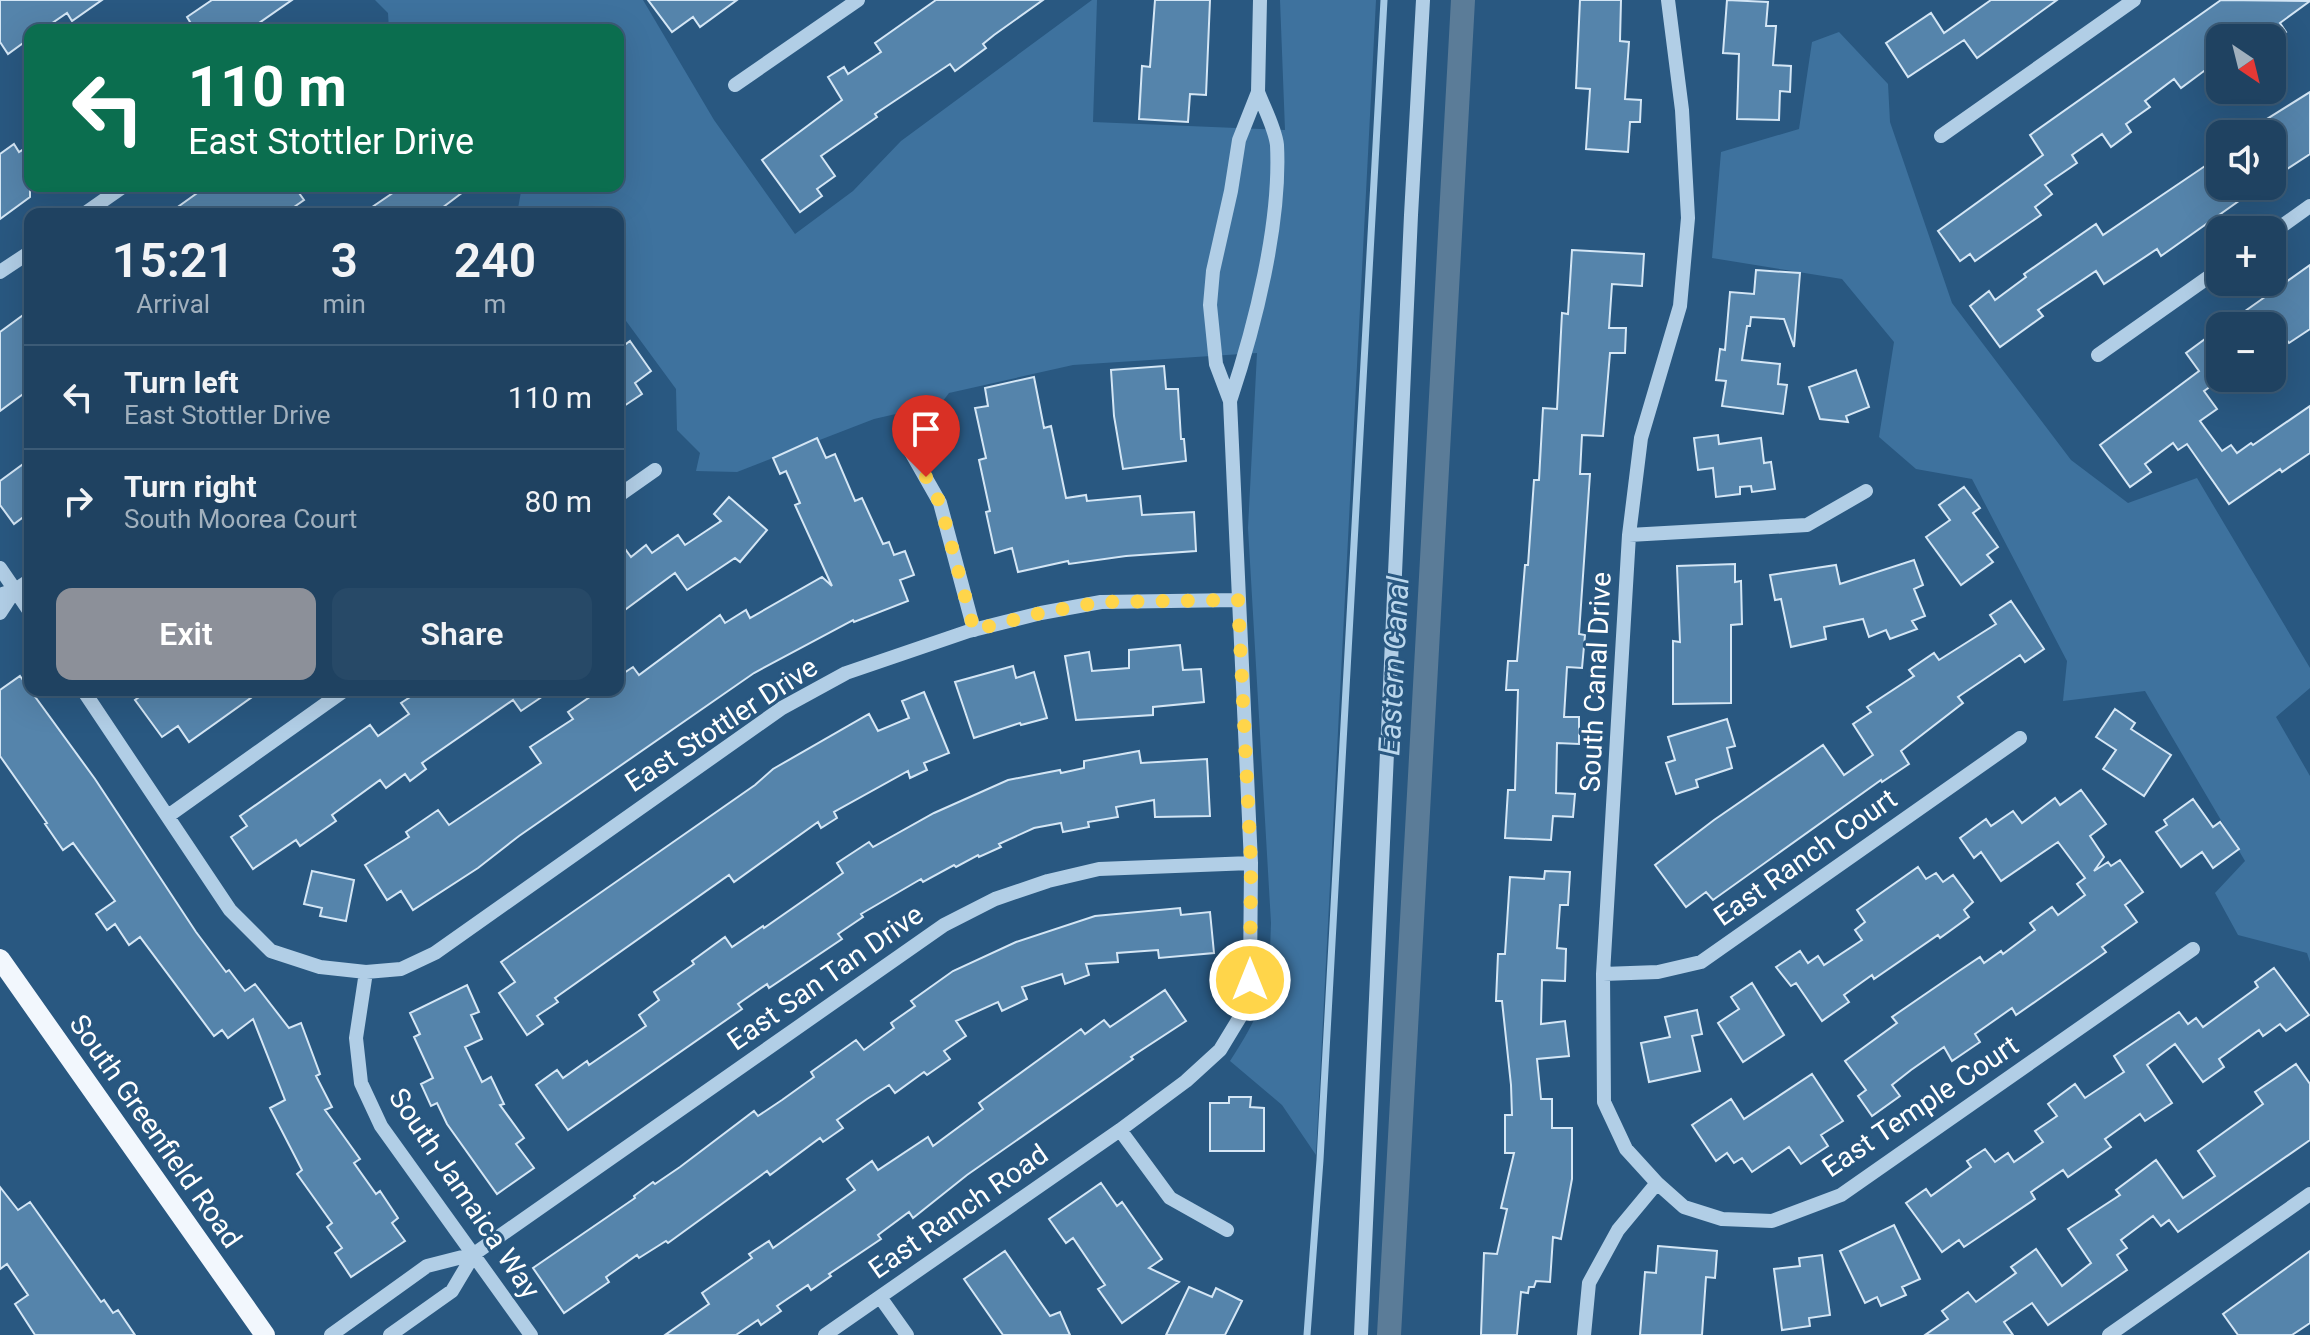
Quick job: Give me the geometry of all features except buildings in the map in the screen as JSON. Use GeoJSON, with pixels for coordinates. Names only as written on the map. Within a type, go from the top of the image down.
{"type":"FeatureCollection","features":[{"type":"Feature","properties":{"kind":"main road","name":"South Greenfield Road"},"geometry":{"type":"LineString","coordinates":[[0,959],[265,1335]]}},
{"type":"Feature","properties":{"kind":"street"},"geometry":{"type":"LineString","coordinates":[[735,85],[858,0]]}},
{"type":"Feature","properties":{"kind":"street"},"geometry":{"type":"LineString","coordinates":[[1230,401],[1216,364],[1210,305],[1213,271],[1239,140],[1258,92],[1260,0]]}},
{"type":"Feature","properties":{"kind":"street"},"geometry":{"type":"LineString","coordinates":[[1361,1335],[1423,0]]}},
{"type":"Feature","properties":{"kind":"street","name":"South Canal Drive"},"geometry":{"type":"LineString","coordinates":[[1657,1183],[1626,1149],[1604,1102],[1603,974],[1629,535],[1641,438],[1680,306],[1688,218],[1682,110],[1668,0]]}},
{"type":"Feature","properties":{"kind":"street"},"geometry":{"type":"LineString","coordinates":[[1941,136],[2134,0]]}},
{"type":"Feature","properties":{"kind":"street"},"geometry":{"type":"LineString","coordinates":[[1230,401],[1254,322],[1273,214],[1277,142],[1258,92]]}},
{"type":"Feature","properties":{"kind":"street"},"geometry":{"type":"LineString","coordinates":[[93,208],[115,192]]}},
{"type":"Feature","properties":{"kind":"street"},"geometry":{"type":"LineString","coordinates":[[2286,223],[2310,206]]}},
{"type":"Feature","properties":{"kind":"street"},"geometry":{"type":"LineString","coordinates":[[0,272],[24,256]]}},
{"type":"Feature","properties":{"kind":"street"},"geometry":{"type":"LineString","coordinates":[[2098,355],[2206,279]]}},
{"type":"Feature","properties":{"kind":"street","name":"East Ranch Road"},"geometry":{"type":"LineString","coordinates":[[825,1335],[1186,1081],[1220,1050],[1240,1017],[1250,980],[1251,863],[1230,401]]}},
{"type":"Feature","properties":{"kind":"street"},"geometry":{"type":"LineString","coordinates":[[911,452],[940,503],[974,630]]}},
{"type":"Feature","properties":{"kind":"street"},"geometry":{"type":"LineString","coordinates":[[624,492],[655,470]]}},
{"type":"Feature","properties":{"kind":"street"},"geometry":{"type":"LineString","coordinates":[[1629,535],[1807,525],[1866,491]]}},
{"type":"Feature","properties":{"kind":"street"},"geometry":{"type":"LineString","coordinates":[[0,568],[24,603]]}},
{"type":"Feature","properties":{"kind":"street"},"geometry":{"type":"LineString","coordinates":[[0,595],[24,584]]}},
{"type":"Feature","properties":{"kind":"street"},"geometry":{"type":"LineString","coordinates":[[0,613],[15,590]]}},
{"type":"Feature","properties":{"kind":"street","name":"East Stottler Drive"},"geometry":{"type":"LineString","coordinates":[[366,972],[401,969],[435,953],[782,708],[846,673],[974,630],[1041,613],[1101,602],[1238,600]]}},
{"type":"Feature","properties":{"kind":"street"},"geometry":{"type":"LineString","coordinates":[[87,696],[230,910],[271,951],[320,967],[366,972]]}},
{"type":"Feature","properties":{"kind":"street"},"geometry":{"type":"LineString","coordinates":[[168,816],[337,696]]}},
{"type":"Feature","properties":{"kind":"street","name":"East Ranch Court"},"geometry":{"type":"LineString","coordinates":[[1603,974],[1658,972],[1701,962],[2020,738]]}},
{"type":"Feature","properties":{"kind":"street","name":"East San Tan Drive"},"geometry":{"type":"LineString","coordinates":[[331,1335],[427,1266],[474,1254],[944,925],[995,899],[1048,881],[1099,869],[1251,863]]}},
{"type":"Feature","properties":{"kind":"street","name":"East Temple Court"},"geometry":{"type":"LineString","coordinates":[[1657,1183],[1684,1207],[1722,1219],[1772,1221],[1841,1195],[2193,949]]}},
{"type":"Feature","properties":{"kind":"street","name":"South Jamaica Way"},"geometry":{"type":"LineString","coordinates":[[366,972],[356,1038],[361,1083],[381,1126],[531,1335]]}},
{"type":"Feature","properties":{"kind":"street"},"geometry":{"type":"LineString","coordinates":[[1120,1130],[1170,1198],[1227,1230]]}},
{"type":"Feature","properties":{"kind":"street"},"geometry":{"type":"LineString","coordinates":[[1584,1335],[1589,1283],[1618,1230],[1657,1183]]}},
{"type":"Feature","properties":{"kind":"street"},"geometry":{"type":"LineString","coordinates":[[2109,1335],[2310,1194]]}},
{"type":"Feature","properties":{"kind":"street","name":"East San Tan Drive"},"geometry":{"type":"LineString","coordinates":[[390,1335],[452,1291],[474,1254]]}},
{"type":"Feature","properties":{"kind":"street"},"geometry":{"type":"LineString","coordinates":[[880,1297],[907,1335]]}},
{"type":"Feature","properties":{"kind":"shaded area"},"geometry":{"type":"Polygon","coordinates":[[[375,0],[643,0],[714,120],[795,234],[853,191],[901,141],[1092,0],[1097,0],[1093,122],[1285,130],[1280,0],[1376,0],[1316,1155],[1282,1105],[1230,1061],[1251,1025],[1263,995],[1269,964],[1271,923],[1248,528],[1257,353],[1073,365],[949,393],[933,414],[909,411],[874,419],[737,472],[696,471],[700,453],[677,430],[676,389],[624,318],[624,208],[518,208],[521,192],[624,192],[624,24],[389,24],[388,13],[375,0]]]}},
{"type":"Feature","properties":{"kind":"shaded area"},"geometry":{"type":"Polygon","coordinates":[[[1839,32],[1888,84],[1890,122],[1952,303],[2071,460],[2128,503],[2197,478],[2310,668],[2310,688],[2276,717],[2310,776],[2310,962],[2307,953],[2238,935],[2215,893],[2245,861],[2145,691],[2063,701],[2067,661],[1972,479],[1916,469],[1879,437],[1894,342],[1842,279],[1712,258],[1721,152],[1799,129],[1812,42],[1839,32]]]}},
{"type":"Feature","properties":{"kind":"waterway"},"geometry":{"type":"LineString","coordinates":[[1307,1335],[1320,1160],[1384,0]]}},
{"type":"Feature","properties":{"kind":"waterway","name":"Eastern Canal"},"geometry":{"type":"LineString","coordinates":[[1389,1335],[1463,0]]}},
{"type":"Feature","properties":{"kind":"route"},"geometry":{"type":"LineString","coordinates":[[926,477],[940,503],[974,630],[1101,602],[1238,600],[1251,863],[1250,980]]}}]}
